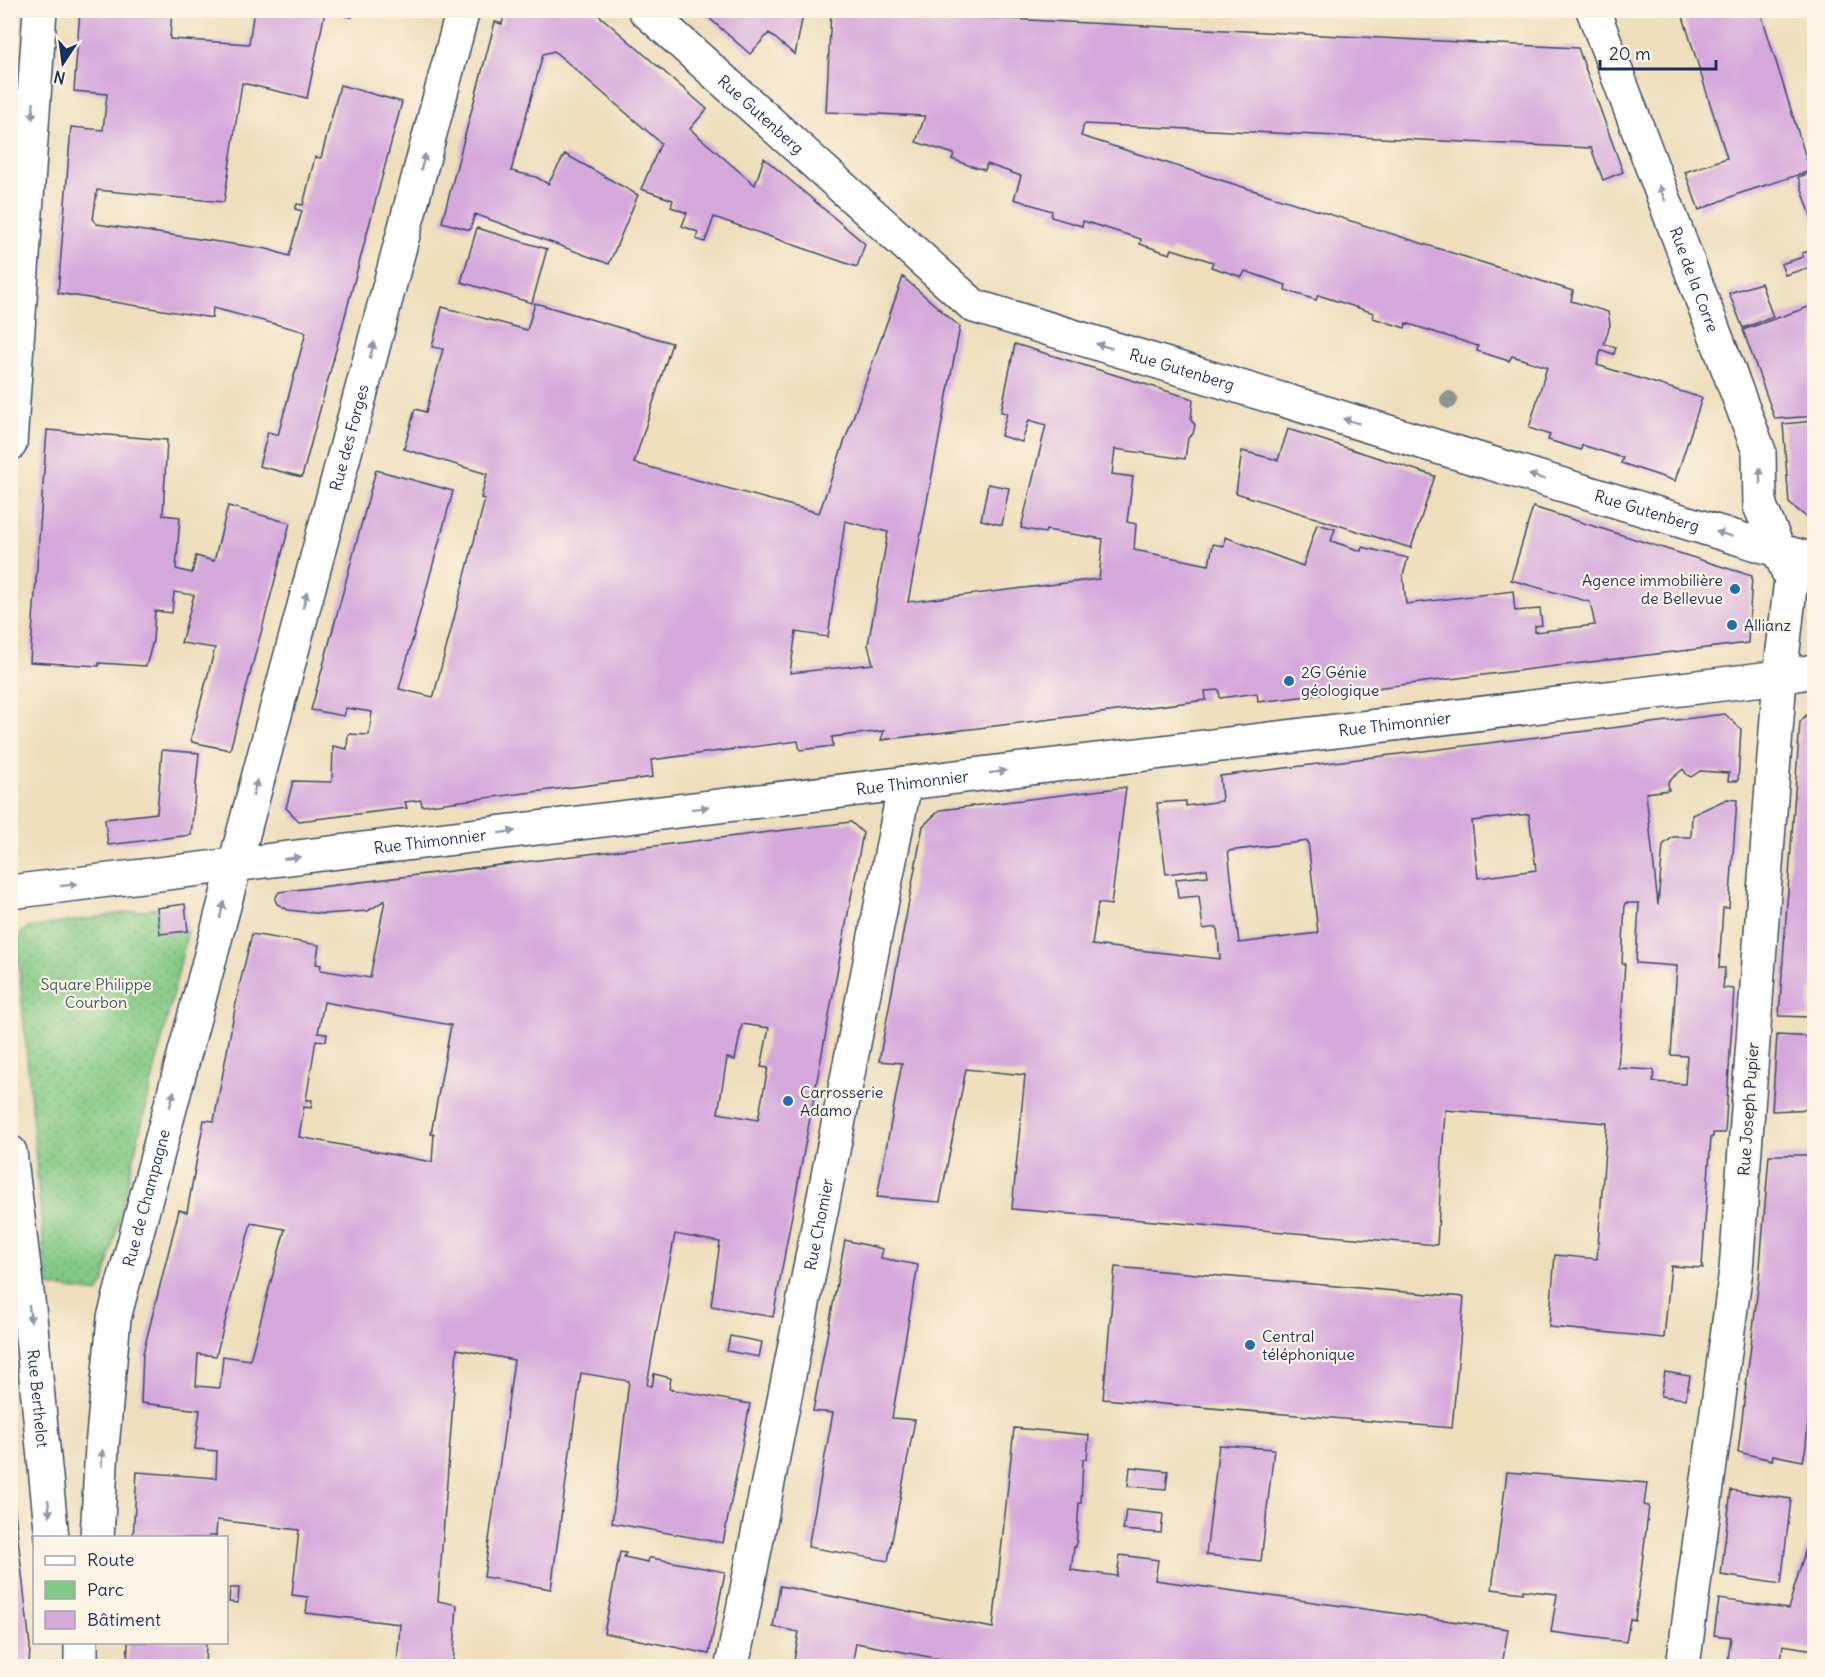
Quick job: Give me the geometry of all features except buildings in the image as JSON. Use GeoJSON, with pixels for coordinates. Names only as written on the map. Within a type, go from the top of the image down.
{"type":"FeatureCollection","features":[{"type":"Feature","properties":{"kind":"street"},"geometry":{"type":"LineString","coordinates":[[10,444],[40,10]]}},
{"type":"Feature","properties":{"kind":"street","name":"Rue des Forges"},"geometry":{"type":"LineString","coordinates":[[234,865],[464,10]]}},
{"type":"Feature","properties":{"kind":"street","name":"Rue Gutenberg"},"geometry":{"type":"LineString","coordinates":[[645,10],[974,306],[1815,560]]}},
{"type":"Feature","properties":{"kind":"street","name":"Rue de la Corre"},"geometry":{"type":"LineString","coordinates":[[1593,10],[1759,451],[1760,506],[1780,551]]}},
{"type":"Feature","properties":{"kind":"street","name":"Rue Joseph Pupier"},"geometry":{"type":"LineString","coordinates":[[1683,1666],[1736,1270],[1780,677],[1791,579],[1780,551]]}},
{"type":"Feature","properties":{"kind":"street","name":"Rue Thimonnier"},"geometry":{"type":"LineString","coordinates":[[10,892],[1815,671]]}},
{"type":"Feature","properties":{"kind":"street","name":"Rue Chomier"},"geometry":{"type":"LineString","coordinates":[[732,1666],[905,783]]}},
{"type":"Feature","properties":{"kind":"street","name":"Rue de Champagne"},"geometry":{"type":"LineString","coordinates":[[97,1536],[102,1448],[114,1318],[234,865]]}},
{"type":"Feature","properties":{"kind":"street","name":"Rue Berthelot"},"geometry":{"type":"LineString","coordinates":[[10,1152],[30,1317],[52,1536]]}},
{"type":"Feature","properties":{"kind":"street"},"geometry":{"type":"LineString","coordinates":[[81,1644],[81,1666]]}},
{"type":"Feature","properties":{"kind":"green space","name":"Square Philippe Courbon"},"geometry":{"type":"Polygon","coordinates":[[[157,908],[161,934],[188,931],[104,1282],[98,1293],[49,1286],[46,1276],[17,941],[28,928],[157,908]]]}},
{"type":"Feature","properties":{"kind":"place","name":"Agence immobilière de Bellevue"},"geometry":{"type":"Point","coordinates":[1735,589]}},
{"type":"Feature","properties":{"kind":"place","name":"Allianz"},"geometry":{"type":"Point","coordinates":[1732,625]}},
{"type":"Feature","properties":{"kind":"place","name":"2G Génie géologique"},"geometry":{"type":"Point","coordinates":[1289,681]}},
{"type":"Feature","properties":{"kind":"place","name":"Carrosserie Adamo"},"geometry":{"type":"Point","coordinates":[788,1101]}},
{"type":"Feature","properties":{"kind":"place","name":"Central téléphonique"},"geometry":{"type":"Point","coordinates":[1250,1345]}}]}
